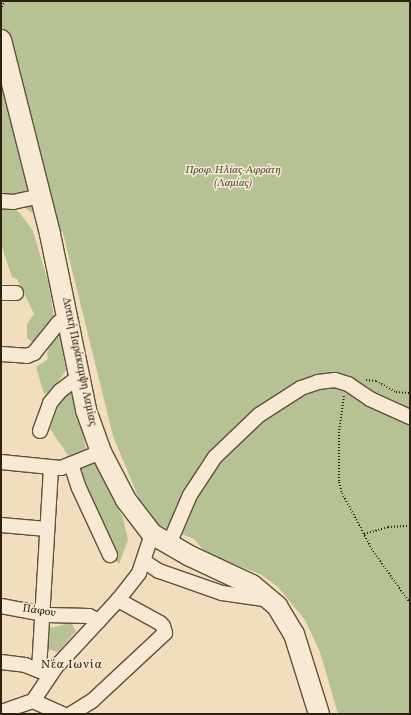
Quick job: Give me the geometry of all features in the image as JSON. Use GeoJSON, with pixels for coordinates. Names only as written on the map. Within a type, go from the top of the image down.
{"type":"FeatureCollection","features":[{"type":"Feature","properties":{"kind":"main road","name":"Δυτική Παράκαμψη Λαμίας"},"geometry":{"type":"LineString","coordinates":[[1,40],[41,196],[68,316],[86,410],[101,452],[126,500],[152,534],[252,585],[272,600],[283,614],[294,634],[319,714]]}},
{"type":"Feature","properties":{"kind":"street"},"geometry":{"type":"LineString","coordinates":[[1,201],[13,202],[41,196]]}},
{"type":"Feature","properties":{"kind":"street"},"geometry":{"type":"LineString","coordinates":[[1,292],[16,293]]}},
{"type":"Feature","properties":{"kind":"street"},"geometry":{"type":"LineString","coordinates":[[1,354],[27,356],[34,353],[58,323],[68,316]]}},
{"type":"Feature","properties":{"kind":"street"},"geometry":{"type":"LineString","coordinates":[[40,431],[50,403],[60,391],[80,376]]}},
{"type":"Feature","properties":{"kind":"street"},"geometry":{"type":"LineString","coordinates":[[170,544],[190,495],[201,476],[215,458],[259,415],[281,399],[318,382],[335,380],[348,384],[370,399],[410,417]]}},
{"type":"Feature","properties":{"kind":"street"},"geometry":{"type":"LineString","coordinates":[[1,462],[51,468],[72,464],[101,452]]}},
{"type":"Feature","properties":{"kind":"street"},"geometry":{"type":"LineString","coordinates":[[72,464],[79,488],[110,555]]}},
{"type":"Feature","properties":{"kind":"street"},"geometry":{"type":"LineString","coordinates":[[33,701],[44,673],[42,614],[51,468]]}},
{"type":"Feature","properties":{"kind":"street"},"geometry":{"type":"LineString","coordinates":[[1,525],[48,529]]}},
{"type":"Feature","properties":{"kind":"street"},"geometry":{"type":"LineString","coordinates":[[44,673],[99,621],[118,600],[145,562],[152,534]]}},
{"type":"Feature","properties":{"kind":"street"},"geometry":{"type":"LineString","coordinates":[[145,562],[159,571],[222,593],[272,600]]}},
{"type":"Feature","properties":{"kind":"street"},"geometry":{"type":"LineString","coordinates":[[71,714],[92,701],[165,633],[164,626],[118,600]]}},
{"type":"Feature","properties":{"kind":"street","name":"Πάφου"},"geometry":{"type":"LineString","coordinates":[[1,606],[42,614],[82,615],[99,621]]}},
{"type":"Feature","properties":{"kind":"street"},"geometry":{"type":"LineString","coordinates":[[1,662],[25,665],[44,673]]}},
{"type":"Feature","properties":{"kind":"street"},"geometry":{"type":"LineString","coordinates":[[1,712],[33,701],[62,714]]}},
{"type":"Feature","properties":{"kind":"path"},"geometry":{"type":"LineString","coordinates":[[2,7],[5,1]]}},
{"type":"Feature","properties":{"kind":"path"},"geometry":{"type":"LineString","coordinates":[[410,394],[396,392],[376,381],[359,379],[348,384],[340,425],[339,482],[342,493],[372,551],[410,603]]}},
{"type":"Feature","properties":{"kind":"path"},"geometry":{"type":"LineString","coordinates":[[364,534],[388,528],[410,526]]}},
{"type":"Feature","properties":{"kind":"green space","name":"Προφ. Ηλίας-Αφράτη (Λαμίας)"},"geometry":{"type":"Polygon","coordinates":[[[1,1],[410,1],[410,714],[338,714],[320,652],[305,620],[278,587],[260,574],[207,554],[194,539],[156,524],[142,506],[113,436],[63,233],[1,192],[1,1]]]}},
{"type":"Feature","properties":{"kind":"green space"},"geometry":{"type":"Polygon","coordinates":[[[1,203],[19,212],[33,231],[49,285],[54,316],[33,343],[27,338],[27,324],[34,314],[17,279],[12,277],[1,244],[1,203]]]}},
{"type":"Feature","properties":{"kind":"green space"},"geometry":{"type":"Polygon","coordinates":[[[60,336],[66,370],[52,391],[44,394],[36,367],[48,359],[47,353],[53,340],[60,336]]]}},
{"type":"Feature","properties":{"kind":"green space"},"geometry":{"type":"Polygon","coordinates":[[[71,389],[74,393],[86,449],[70,458],[50,429],[61,399],[71,389]]]}},
{"type":"Feature","properties":{"kind":"green space"},"geometry":{"type":"Polygon","coordinates":[[[92,461],[99,468],[123,518],[128,540],[119,564],[115,560],[78,467],[92,461]]]}},
{"type":"Feature","properties":{"kind":"green space"},"geometry":{"type":"Polygon","coordinates":[[[71,623],[76,631],[58,652],[48,649],[50,628],[71,623]]]}},
{"type":"Feature","properties":{"kind":"district","name":"Νέα Ιωνία"},"geometry":{"type":"Point","coordinates":[72,666]}}]}
